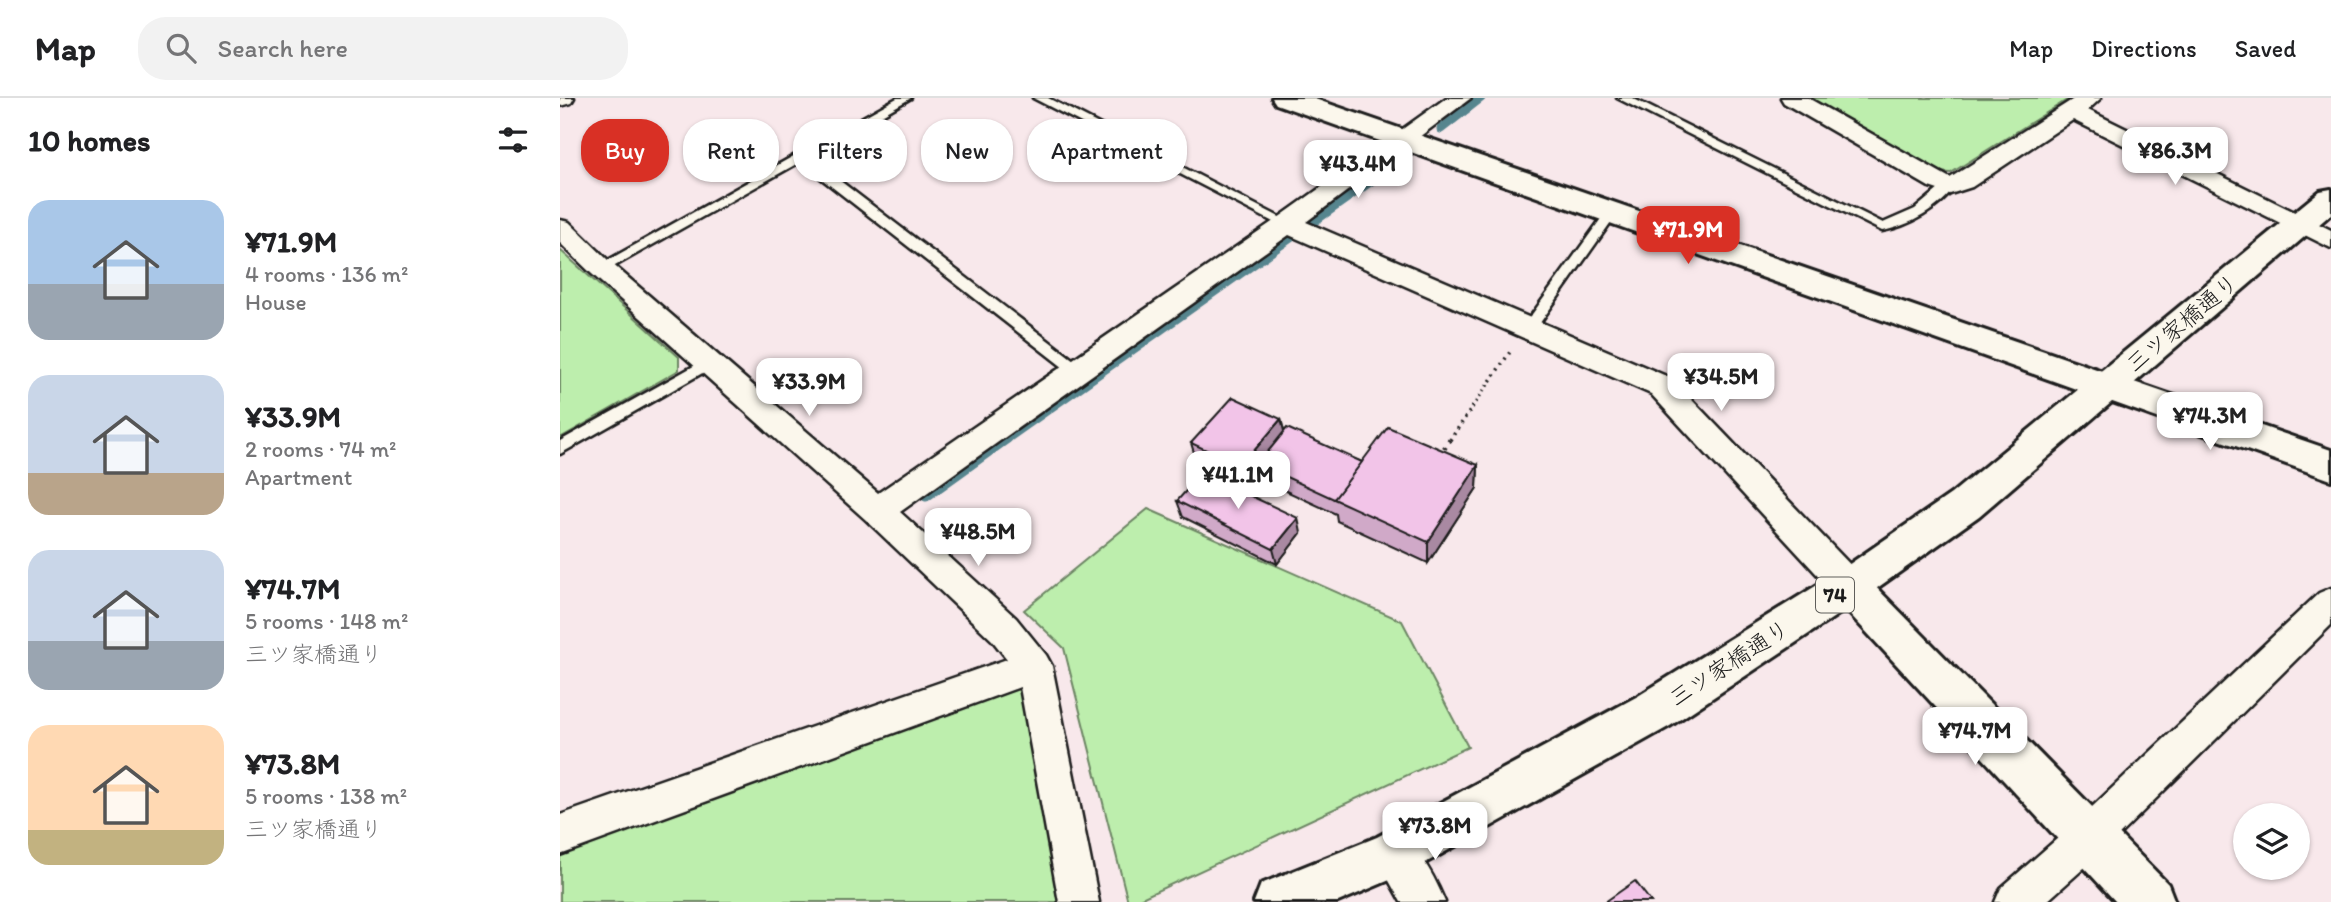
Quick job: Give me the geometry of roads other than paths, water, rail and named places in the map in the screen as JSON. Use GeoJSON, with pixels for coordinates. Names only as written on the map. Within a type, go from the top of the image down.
{"type":"FeatureCollection","features":[{"type":"Feature","properties":{"kind":"street"},"geometry":{"type":"LineString","coordinates":[[1286,98],[2331,465]]}},
{"type":"Feature","properties":{"kind":"street"},"geometry":{"type":"LineString","coordinates":[[877,511],[1287,224],[1460,98]]}},
{"type":"Feature","properties":{"kind":"street"},"geometry":{"type":"LineString","coordinates":[[1792,98],[1938,182],[1950,186],[1963,182],[2081,104],[2315,232]]}},
{"type":"Feature","properties":{"kind":"street","name":"三ツ家橋通り"},"geometry":{"type":"LineString","coordinates":[[1279,902],[1394,854],[1654,711],[1849,586],[1965,505],[2108,386],[2315,232],[2331,198]]}},
{"type":"Feature","properties":{"kind":"street"},"geometry":{"type":"LineString","coordinates":[[1287,224],[1661,386],[2150,902]]}},
{"type":"Feature","properties":{"kind":"street"},"geometry":{"type":"LineString","coordinates":[[560,228],[601,268],[877,511],[1004,629],[1034,666],[1079,902]]}},
{"type":"Feature","properties":{"kind":"street"},"geometry":{"type":"LineString","coordinates":[[2015,902],[2088,838],[2331,603]]}},
{"type":"Feature","properties":{"kind":"street"},"geometry":{"type":"LineString","coordinates":[[560,835],[1034,666]]}},
{"type":"Feature","properties":{"kind":"street"},"geometry":{"type":"LineString","coordinates":[[1394,854],[1424,902]]}},
{"type":"Feature","properties":{"kind":"lane"},"geometry":{"type":"LineString","coordinates":[[867,119],[905,98]]}},
{"type":"Feature","properties":{"kind":"lane"},"geometry":{"type":"LineString","coordinates":[[1039,98],[1287,224]]}},
{"type":"Feature","properties":{"kind":"lane"},"geometry":{"type":"LineString","coordinates":[[1623,98],[1882,227],[1895,225],[1944,195],[1950,186]]}},
{"type":"Feature","properties":{"kind":"lane"},"geometry":{"type":"LineString","coordinates":[[601,268],[793,160]]}},
{"type":"Feature","properties":{"kind":"lane"},"geometry":{"type":"LineString","coordinates":[[834,182],[1078,371]]}},
{"type":"Feature","properties":{"kind":"lane"},"geometry":{"type":"LineString","coordinates":[[1530,327],[1612,212]]}},
{"type":"Feature","properties":{"kind":"lane"},"geometry":{"type":"LineString","coordinates":[[560,448],[708,363]]}},
{"type":"Feature","properties":{"kind":"waterway"},"geometry":{"type":"LineString","coordinates":[[1441,129],[1481,98]]}},
{"type":"Feature","properties":{"kind":"waterway"},"geometry":{"type":"LineString","coordinates":[[1005,440],[1401,160]]}},
{"type":"Feature","properties":{"kind":"waterway"},"geometry":{"type":"LineString","coordinates":[[926,496],[1007,438]]}}]}
